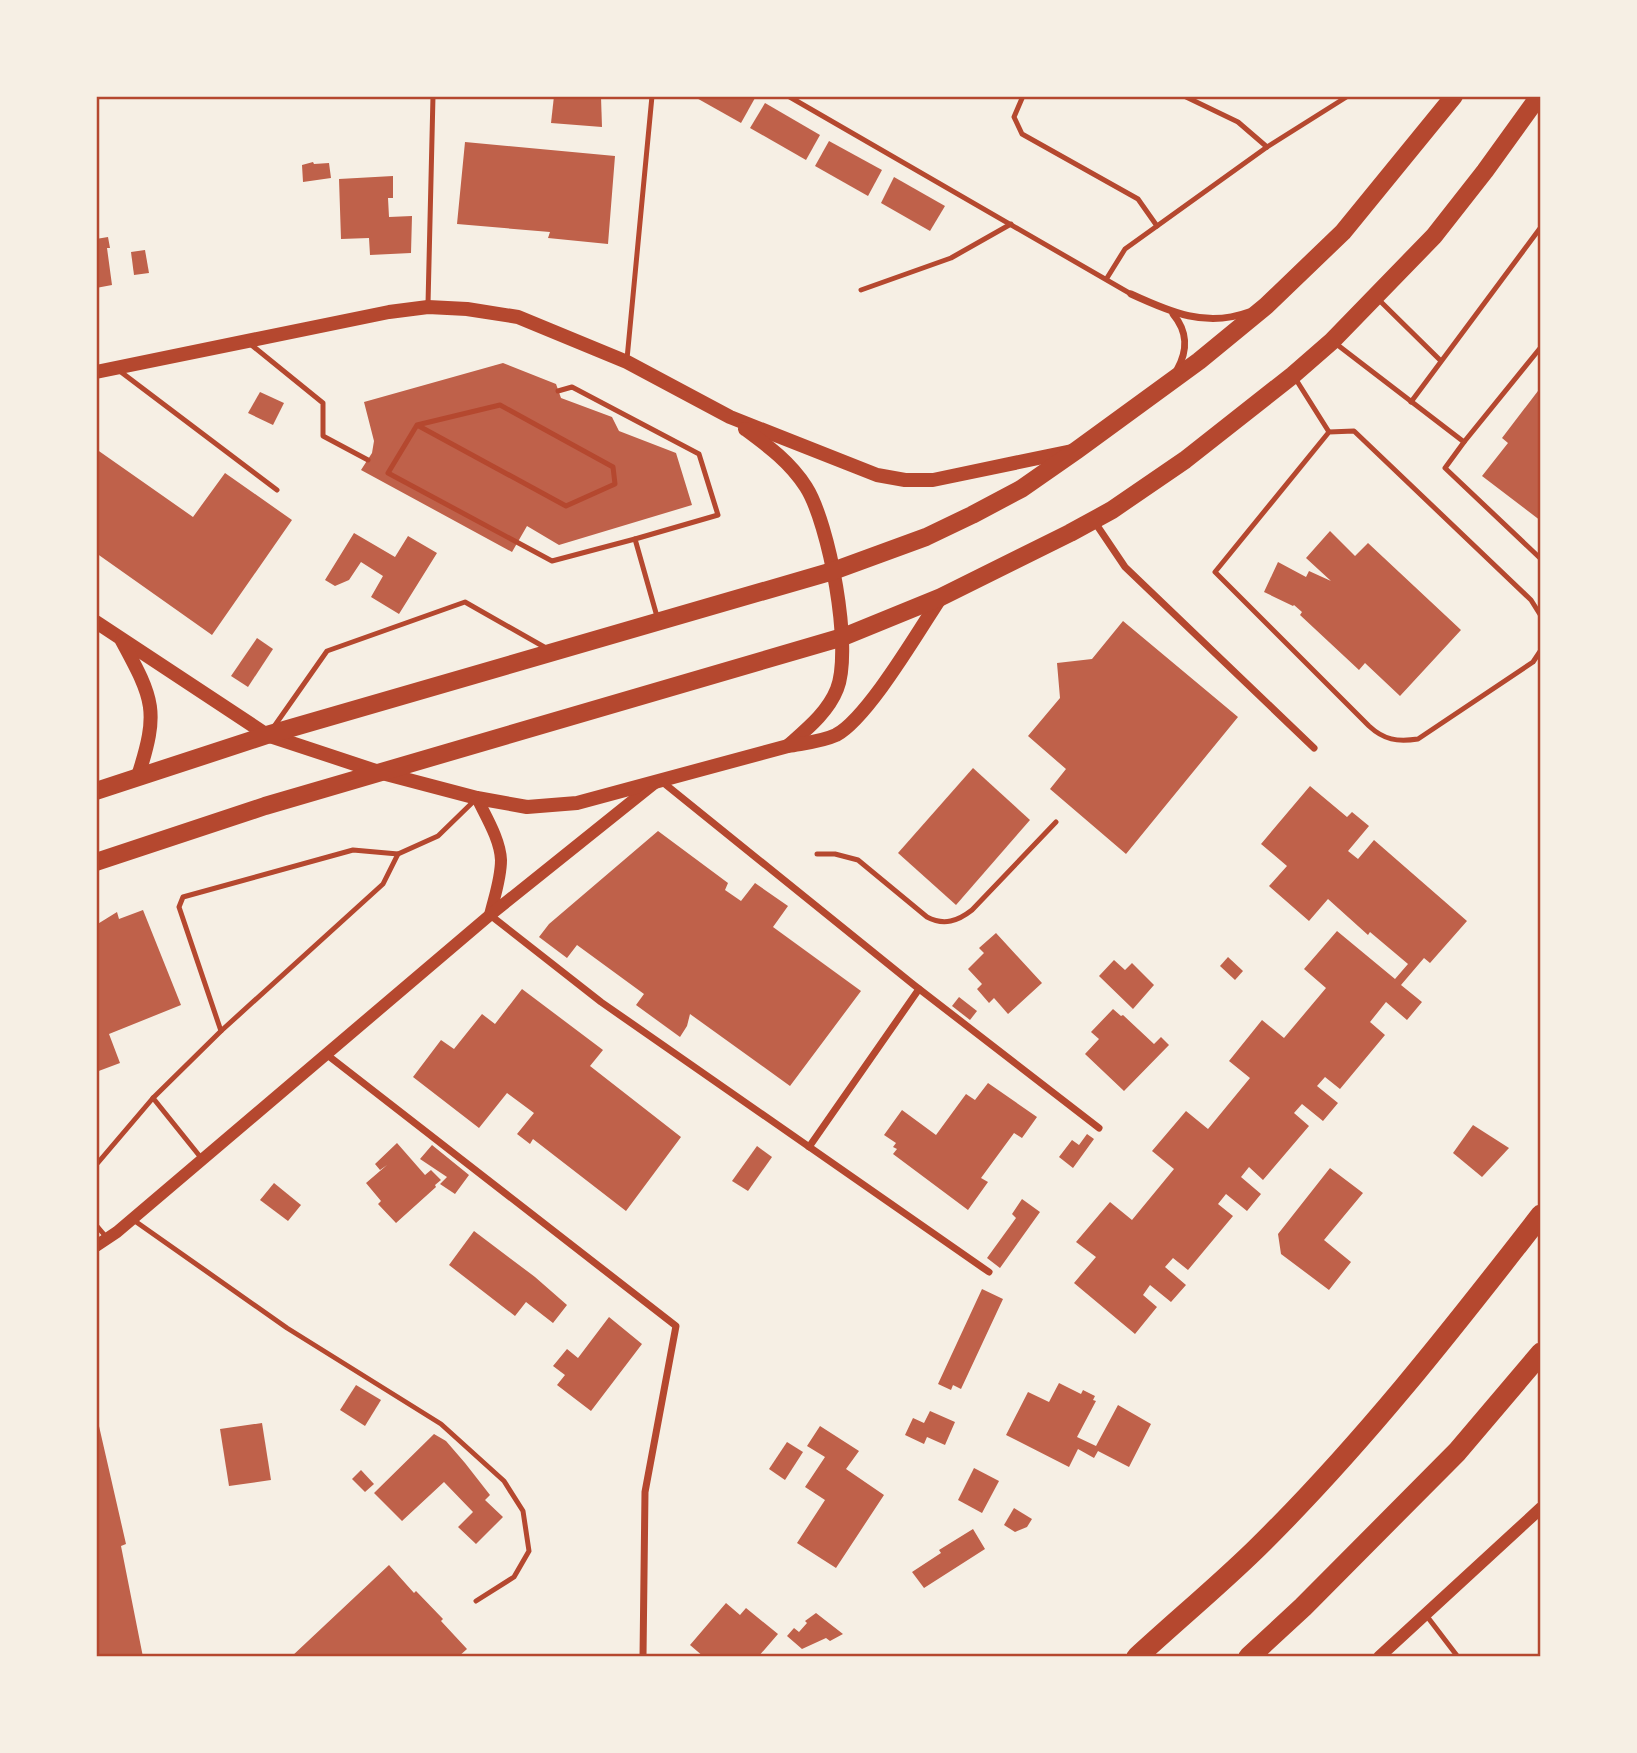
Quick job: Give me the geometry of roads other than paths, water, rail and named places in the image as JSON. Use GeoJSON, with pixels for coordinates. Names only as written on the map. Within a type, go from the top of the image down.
{"type":"FeatureCollection","features":[{"type":"Feature","properties":{"kind":"highway"},"geometry":{"type":"LineString","coordinates":[[1137,1657],[1254,1550],[1325,1476],[1448,1335],[1541,1215]]}},
{"type":"Feature","properties":{"kind":"highway"},"geometry":{"type":"LineString","coordinates":[[1249,1657],[1303,1607],[1457,1452],[1541,1353]]}},
{"type":"Feature","properties":{"kind":"main road"},"geometry":{"type":"LineString","coordinates":[[96,791],[267,735],[833,571],[926,537],[972,515],[1021,489],[1077,450],[1170,382],[1266,306],[1343,232],[1454,96]]}},
{"type":"Feature","properties":{"kind":"main road"},"geometry":{"type":"LineString","coordinates":[[96,862],[265,806],[843,637],[941,597],[1093,520],[1185,460],[1293,376],[1332,341],[1434,236],[1539,96]]}},
{"type":"Feature","properties":{"kind":"main road"},"geometry":{"type":"LineString","coordinates":[[96,372],[389,312],[428,307],[467,309],[518,317],[627,362],[730,417],[877,475],[905,480],[933,480],[1077,450]]}},
{"type":"Feature","properties":{"kind":"main road"},"geometry":{"type":"LineString","coordinates":[[730,417],[787,460],[808,489],[822,524],[833,571],[843,637],[838,687],[827,708],[788,746]]}},
{"type":"Feature","properties":{"kind":"main road"},"geometry":{"type":"LineString","coordinates":[[96,622],[267,735],[382,773],[477,798],[527,807],[577,803],[788,746],[821,741],[837,734],[850,725],[867,706],[941,597]]}},
{"type":"Feature","properties":{"kind":"main road"},"geometry":{"type":"LineString","coordinates":[[121,640],[141,676],[151,710],[150,736],[138,776]]}},
{"type":"Feature","properties":{"kind":"street"},"geometry":{"type":"LineString","coordinates":[[1131,294],[1173,313],[1195,319],[1241,315],[1266,306]]}},
{"type":"Feature","properties":{"kind":"street"},"geometry":{"type":"LineString","coordinates":[[1170,382],[1183,358],[1185,341],[1182,325],[1173,313]]}},
{"type":"Feature","properties":{"kind":"street"},"geometry":{"type":"LineString","coordinates":[[1093,520],[1125,567],[1314,748]]}},
{"type":"Feature","properties":{"kind":"street"},"geometry":{"type":"LineString","coordinates":[[102,1242],[490,915],[659,780],[919,989],[1100,1128]]}},
{"type":"Feature","properties":{"kind":"street"},"geometry":{"type":"LineString","coordinates":[[477,798],[496,839],[501,858],[490,915]]}},
{"type":"Feature","properties":{"kind":"street"},"geometry":{"type":"LineString","coordinates":[[490,915],[601,1002],[989,1272]]}},
{"type":"Feature","properties":{"kind":"street"},"geometry":{"type":"LineString","coordinates":[[810,1147],[919,989]]}},
{"type":"Feature","properties":{"kind":"street"},"geometry":{"type":"LineString","coordinates":[[325,1053],[676,1326],[645,1492],[643,1657]]}},
{"type":"Feature","properties":{"kind":"street"},"geometry":{"type":"LineString","coordinates":[[1379,1657],[1541,1508]]}},
{"type":"Feature","properties":{"kind":"lane"},"geometry":{"type":"LineString","coordinates":[[428,307],[433,96]]}},
{"type":"Feature","properties":{"kind":"lane"},"geometry":{"type":"LineString","coordinates":[[627,362],[652,96]]}},
{"type":"Feature","properties":{"kind":"lane"},"geometry":{"type":"LineString","coordinates":[[788,96],[1131,294]]}},
{"type":"Feature","properties":{"kind":"lane"},"geometry":{"type":"LineString","coordinates":[[1023,96],[1014,117],[1023,134],[1138,199],[1157,226]]}},
{"type":"Feature","properties":{"kind":"lane"},"geometry":{"type":"LineString","coordinates":[[1184,96],[1238,122],[1267,147]]}},
{"type":"Feature","properties":{"kind":"lane"},"geometry":{"type":"LineString","coordinates":[[1107,278],[1125,249],[1267,147],[1348,96]]}},
{"type":"Feature","properties":{"kind":"lane"},"geometry":{"type":"LineString","coordinates":[[861,290],[951,258],[1011,224]]}},
{"type":"Feature","properties":{"kind":"lane"},"geometry":{"type":"LineString","coordinates":[[1410,402],[1541,227]]}},
{"type":"Feature","properties":{"kind":"lane"},"geometry":{"type":"LineString","coordinates":[[1376,297],[1441,360]]}},
{"type":"Feature","properties":{"kind":"lane"},"geometry":{"type":"LineString","coordinates":[[247,341],[323,403],[323,436],[368,460]]}},
{"type":"Feature","properties":{"kind":"lane"},"geometry":{"type":"LineString","coordinates":[[1332,341],[1464,442]]}},
{"type":"Feature","properties":{"kind":"lane"},"geometry":{"type":"LineString","coordinates":[[1541,346],[1445,468],[1541,559]]}},
{"type":"Feature","properties":{"kind":"lane"},"geometry":{"type":"LineString","coordinates":[[115,368],[276,490]]}},
{"type":"Feature","properties":{"kind":"lane"},"geometry":{"type":"LineString","coordinates":[[1293,376],[1329,432]]}},
{"type":"Feature","properties":{"kind":"lane"},"geometry":{"type":"LineString","coordinates":[[416,425],[566,506],[615,484],[613,467],[500,405],[416,425],[388,473],[552,561],[718,515],[699,454],[572,387],[558,391]]}},
{"type":"Feature","properties":{"kind":"lane"},"geometry":{"type":"LineString","coordinates":[[1541,616],[1531,600],[1354,431],[1329,432],[1215,572],[1369,726],[1389,740],[1418,739],[1532,662],[1541,650]]}},
{"type":"Feature","properties":{"kind":"lane"},"geometry":{"type":"LineString","coordinates":[[635,539],[659,623]]}},
{"type":"Feature","properties":{"kind":"lane"},"geometry":{"type":"LineString","coordinates":[[267,735],[327,651],[465,602],[554,653]]}},
{"type":"Feature","properties":{"kind":"lane"},"geometry":{"type":"LineString","coordinates":[[221,1031],[179,907],[183,897],[353,850],[398,854],[438,836],[477,798]]}},
{"type":"Feature","properties":{"kind":"lane"},"geometry":{"type":"LineString","coordinates":[[817,855],[835,854],[858,860],[927,917],[936,922],[949,922],[961,919],[972,910],[1056,822]]}},
{"type":"Feature","properties":{"kind":"lane"},"geometry":{"type":"LineString","coordinates":[[96,1165],[153,1098],[221,1031],[383,884],[398,854]]}},
{"type":"Feature","properties":{"kind":"lane"},"geometry":{"type":"LineString","coordinates":[[153,1098],[202,1160]]}},
{"type":"Feature","properties":{"kind":"lane"},"geometry":{"type":"LineString","coordinates":[[132,1219],[288,1328],[441,1424],[504,1481],[523,1511],[529,1551],[514,1577],[476,1601]]}},
{"type":"Feature","properties":{"kind":"lane"},"geometry":{"type":"LineString","coordinates":[[96,1225],[102,1242]]}},
{"type":"Feature","properties":{"kind":"lane"},"geometry":{"type":"LineString","coordinates":[[1426,1615],[1458,1657]]}}]}
